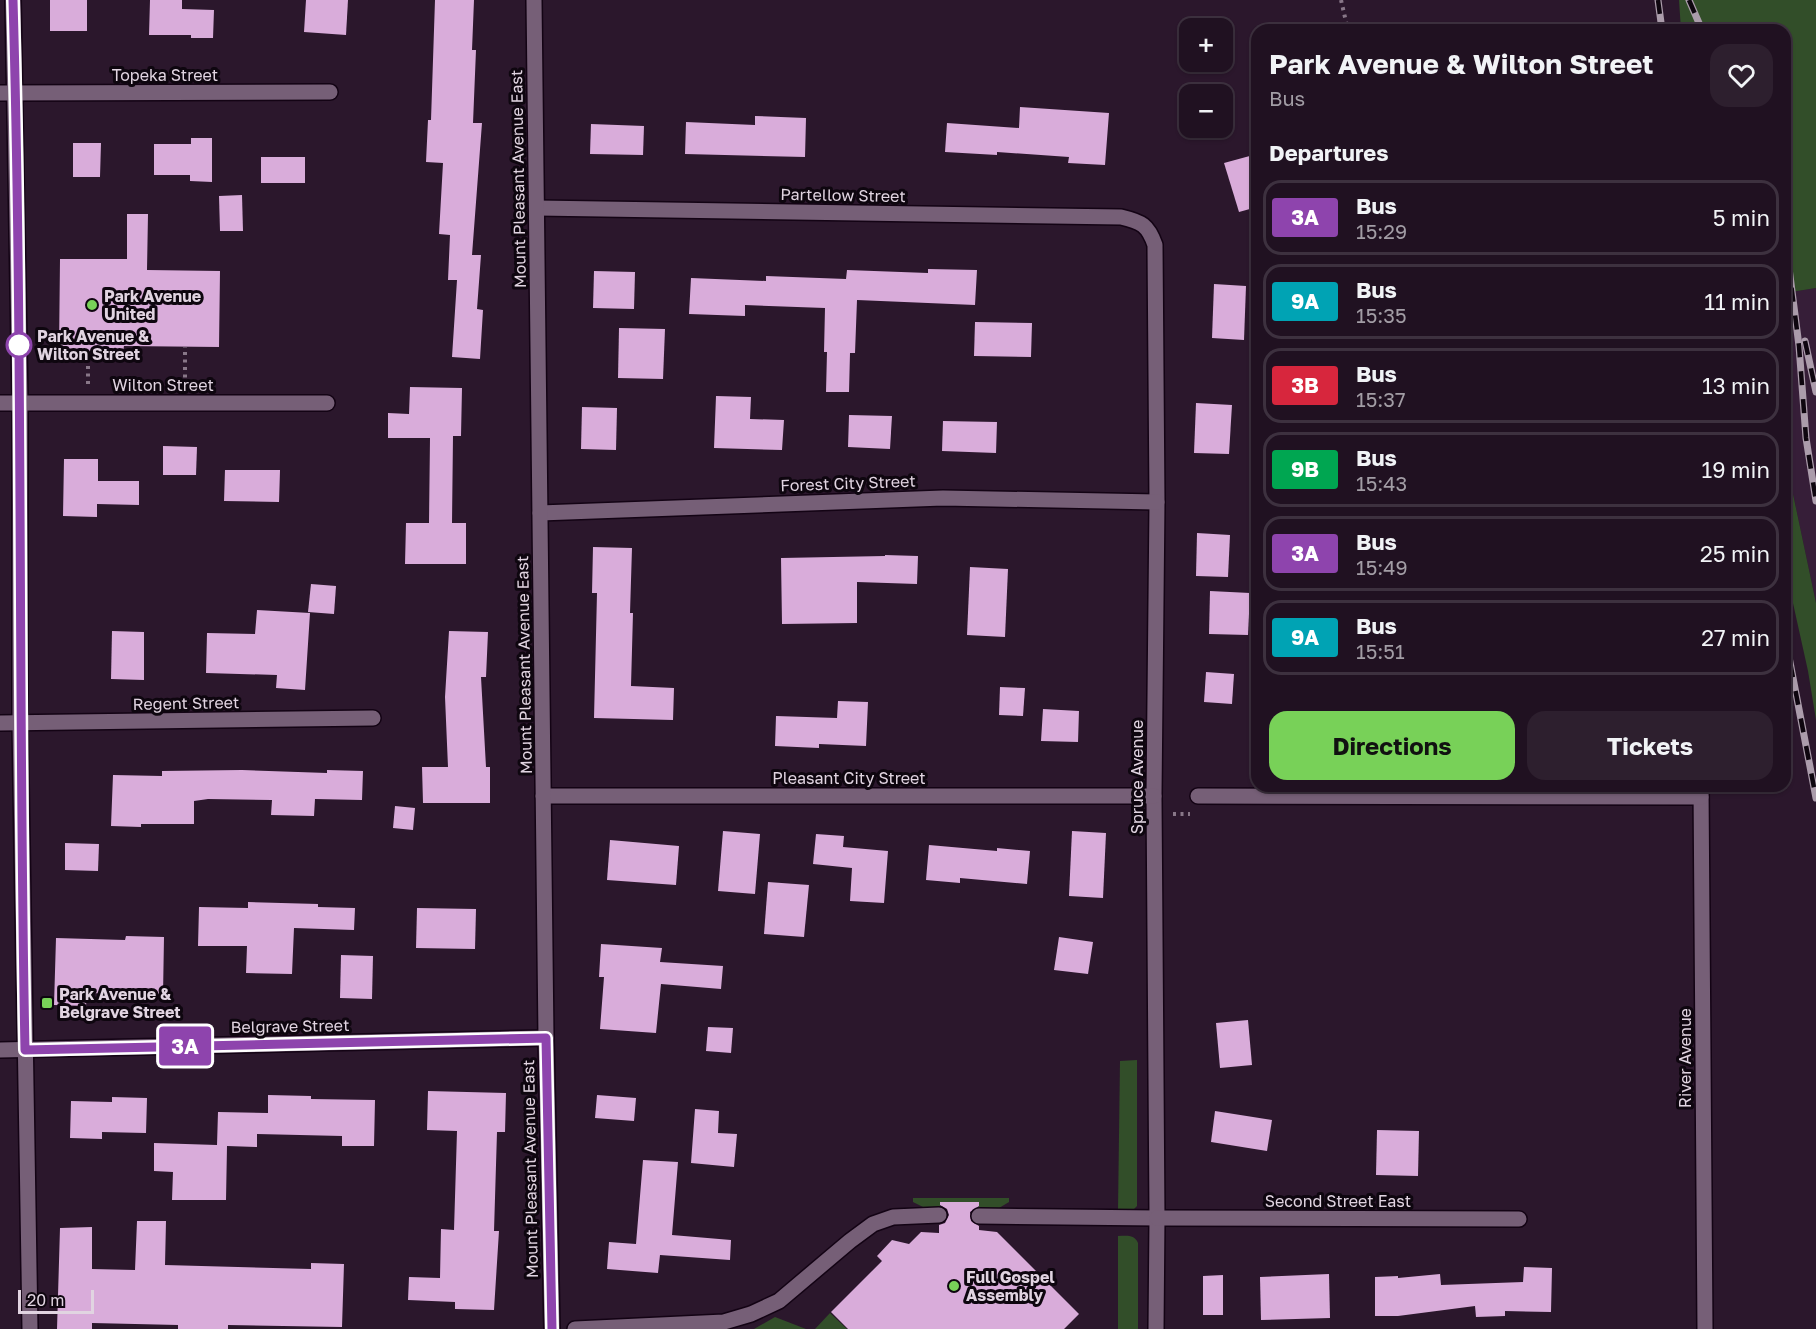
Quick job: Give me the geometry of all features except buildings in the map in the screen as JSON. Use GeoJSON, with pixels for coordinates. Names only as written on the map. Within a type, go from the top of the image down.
{"type":"FeatureCollection","features":[{"type":"Feature","properties":{"kind":"street"},"geometry":{"type":"LineString","coordinates":[[13,0],[8,93],[20,402],[20,723],[30,1329]]}},
{"type":"Feature","properties":{"kind":"street","name":"Mount Pleasant Avenue East"},"geometry":{"type":"LineString","coordinates":[[534,0],[546,1038],[552,1329]]}},
{"type":"Feature","properties":{"kind":"street","name":"Topeka Street"},"geometry":{"type":"LineString","coordinates":[[8,93],[330,92]]}},
{"type":"Feature","properties":{"kind":"street","name":"Partellow Street"},"geometry":{"type":"LineString","coordinates":[[537,208],[1121,218],[1136,220],[1146,226]]}},
{"type":"Feature","properties":{"kind":"street","name":"Spruce Avenue"},"geometry":{"type":"LineString","coordinates":[[1146,226],[1155,245],[1156,1329]]}},
{"type":"Feature","properties":{"kind":"street","name":"Wilton Street"},"geometry":{"type":"LineString","coordinates":[[0,403],[327,404]]}},
{"type":"Feature","properties":{"kind":"street","name":"Forest City Street"},"geometry":{"type":"LineString","coordinates":[[540,513],[943,498],[1157,502]]}},
{"type":"Feature","properties":{"kind":"street","name":"Regent Street"},"geometry":{"type":"LineString","coordinates":[[0,723],[373,718]]}},
{"type":"Feature","properties":{"kind":"street"},"geometry":{"type":"LineString","coordinates":[[1198,796],[1600,792]]}},
{"type":"Feature","properties":{"kind":"street","name":"River Avenue"},"geometry":{"type":"LineString","coordinates":[[1701,792],[1706,1329]]}},
{"type":"Feature","properties":{"kind":"street","name":"Pleasant City Street"},"geometry":{"type":"LineString","coordinates":[[543,796],[1154,796]]}},
{"type":"Feature","properties":{"kind":"street","name":"Belgrave Street"},"geometry":{"type":"LineString","coordinates":[[0,1050],[546,1038]]}},
{"type":"Feature","properties":{"kind":"street"},"geometry":{"type":"LineString","coordinates":[[575,1329],[724,1322],[752,1314],[779,1301],[862,1231],[883,1219],[908,1215],[939,1215]]}},
{"type":"Feature","properties":{"kind":"street","name":"Second Street East"},"geometry":{"type":"LineString","coordinates":[[979,1216],[1519,1219]]}},
{"type":"Feature","properties":{"kind":"path"},"geometry":{"type":"LineString","coordinates":[[1341,0],[1347,24]]}},
{"type":"Feature","properties":{"kind":"path"},"geometry":{"type":"LineString","coordinates":[[185,347],[185,403]]}},
{"type":"Feature","properties":{"kind":"path"},"geometry":{"type":"LineString","coordinates":[[88,352],[88,403]]}},
{"type":"Feature","properties":{"kind":"path"},"geometry":{"type":"LineString","coordinates":[[1179,814],[1186,814]]}},
{"type":"Feature","properties":{"kind":"shaded area"},"geometry":{"type":"Polygon","coordinates":[[[1816,288],[1816,603],[1791,484],[1791,292],[1816,288]]]}},
{"type":"Feature","properties":{"kind":"green space"},"geometry":{"type":"Polygon","coordinates":[[[1679,0],[1816,0],[1816,288],[1791,292],[1791,24],[1681,24],[1679,0]]]}},
{"type":"Feature","properties":{"kind":"green space"},"geometry":{"type":"Polygon","coordinates":[[[1791,484],[1816,603],[1816,720],[1791,594],[1791,484]]]}},
{"type":"Feature","properties":{"kind":"green space"},"geometry":{"type":"Polygon","coordinates":[[[1137,1060],[1137,1206],[1133,1210],[1118,1210],[1120,1061],[1137,1060]]]}},
{"type":"Feature","properties":{"kind":"green space"},"geometry":{"type":"Polygon","coordinates":[[[913,1198],[1009,1198],[1009,1202],[999,1208],[979,1208],[978,1202],[940,1202],[940,1208],[925,1208],[913,1202],[913,1198]]]}},
{"type":"Feature","properties":{"kind":"green space"},"geometry":{"type":"Polygon","coordinates":[[[1118,1236],[1132,1237],[1138,1243],[1138,1329],[1118,1329],[1118,1236]]]}},
{"type":"Feature","properties":{"kind":"green space"},"geometry":{"type":"Polygon","coordinates":[[[830,1313],[847,1329],[815,1329],[830,1313]]]}},
{"type":"Feature","properties":{"kind":"green space"},"geometry":{"type":"Polygon","coordinates":[[[775,1317],[806,1329],[754,1329],[775,1317]]]}},
{"type":"Feature","properties":{"kind":"railway"},"geometry":{"type":"LineString","coordinates":[[1658,0],[1661,24]]}},
{"type":"Feature","properties":{"kind":"railway"},"geometry":{"type":"LineString","coordinates":[[1689,0],[1699,24]]}},
{"type":"Feature","properties":{"kind":"railway"},"geometry":{"type":"LineString","coordinates":[[1791,283],[1799,346],[1806,438],[1816,501]]}},
{"type":"Feature","properties":{"kind":"railway"},"geometry":{"type":"LineString","coordinates":[[1805,341],[1816,392]]}},
{"type":"Feature","properties":{"kind":"railway"},"geometry":{"type":"LineString","coordinates":[[1791,667],[1816,798]]}},
{"type":"Feature","properties":{"kind":"bus line","name":"3A"},"geometry":{"type":"LineString","coordinates":[[13,0],[20,402],[20,723],[25,1050],[546,1038],[552,1329]]}},
{"type":"Feature","properties":{"kind":"place","name":"Park Avenue United"},"geometry":{"type":"Point","coordinates":[92,305]}},
{"type":"Feature","properties":{"kind":"place","name":"Park Avenue & Wilton Street"},"geometry":{"type":"Point","coordinates":[19,345]}},
{"type":"Feature","properties":{"kind":"place","name":"Park Avenue & Belgrave Street"},"geometry":{"type":"Point","coordinates":[47,1003]}},
{"type":"Feature","properties":{"kind":"place","name":"Full Gospel Assembly"},"geometry":{"type":"Point","coordinates":[954,1286]}}]}
